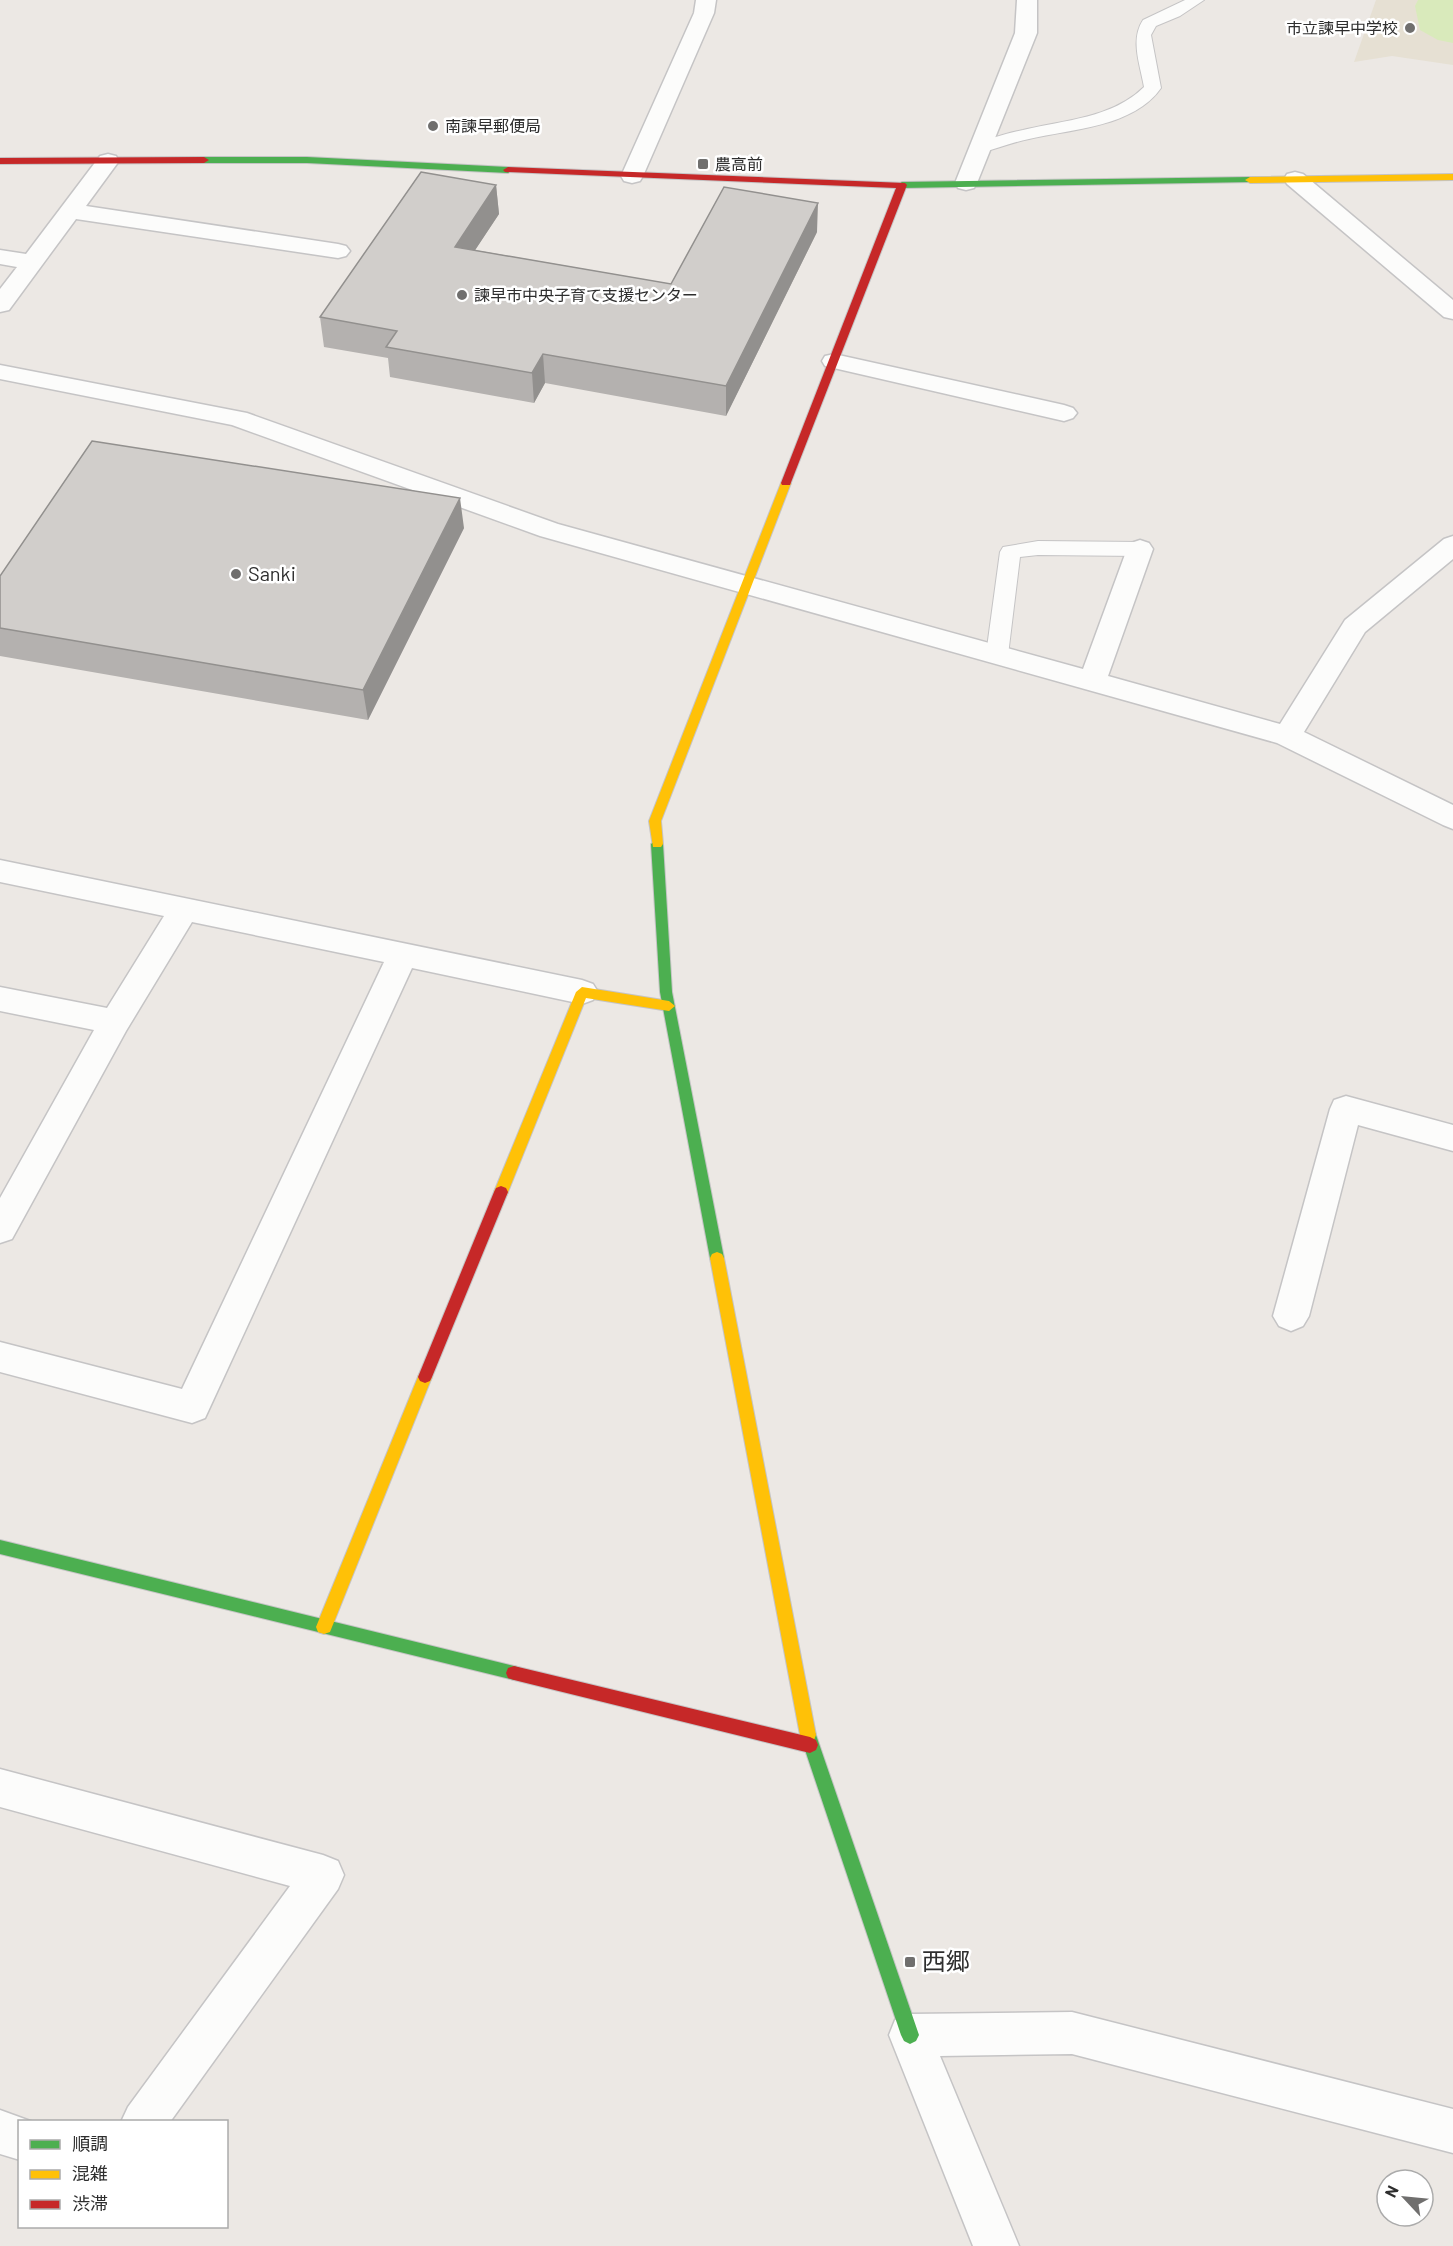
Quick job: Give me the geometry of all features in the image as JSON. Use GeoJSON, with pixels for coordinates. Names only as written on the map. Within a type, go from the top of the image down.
{"type":"FeatureCollection","features":[{"type":"Feature","properties":{"kind":"street"},"geometry":{"type":"LineString","coordinates":[[632,176],[704,13],[706,0]]}},
{"type":"Feature","properties":{"kind":"street"},"geometry":{"type":"LineString","coordinates":[[966,183],[1026,33],[1027,0]]}},
{"type":"Feature","properties":{"kind":"street"},"geometry":{"type":"LineString","coordinates":[[0,161],[307,160],[632,176],[902,185],[1453,177]]}},
{"type":"Feature","properties":{"kind":"street"},"geometry":{"type":"LineString","coordinates":[[0,305],[108,161]]}},
{"type":"Feature","properties":{"kind":"street"},"geometry":{"type":"LineString","coordinates":[[1295,179],[1444,296],[1453,312]]}},
{"type":"Feature","properties":{"kind":"street"},"geometry":{"type":"LineString","coordinates":[[902,185],[655,821],[669,1006],[810,1745],[910,2035],[996,2246]]}},
{"type":"Feature","properties":{"kind":"street"},"geometry":{"type":"LineString","coordinates":[[70,211],[338,251]]}},
{"type":"Feature","properties":{"kind":"street"},"geometry":{"type":"LineString","coordinates":[[0,257],[32,262]]}},
{"type":"Feature","properties":{"kind":"street"},"geometry":{"type":"LineString","coordinates":[[834,361],[1064,413]]}},
{"type":"Feature","properties":{"kind":"street"},"geometry":{"type":"LineString","coordinates":[[0,372],[237,418],[549,530],[1287,736],[1453,818]]}},
{"type":"Feature","properties":{"kind":"street"},"geometry":{"type":"LineString","coordinates":[[1287,736],[1355,626],[1453,545]]}},
{"type":"Feature","properties":{"kind":"street"},"geometry":{"type":"LineString","coordinates":[[1092,681],[1140,549]]}},
{"type":"Feature","properties":{"kind":"street"},"geometry":{"type":"LineString","coordinates":[[0,871],[582,992],[669,1006]]}},
{"type":"Feature","properties":{"kind":"street"},"geometry":{"type":"LineString","coordinates":[[0,1228],[115,1022],[185,908]]}},
{"type":"Feature","properties":{"kind":"street"},"geometry":{"type":"LineString","coordinates":[[0,1357],[192,1407],[404,955]]}},
{"type":"Feature","properties":{"kind":"street"},"geometry":{"type":"LineString","coordinates":[[324,1627],[582,992]]}},
{"type":"Feature","properties":{"kind":"street"},"geometry":{"type":"LineString","coordinates":[[0,999],[115,1022]]}},
{"type":"Feature","properties":{"kind":"street"},"geometry":{"type":"LineString","coordinates":[[1291,1316],[1346,1109],[1453,1138]]}},
{"type":"Feature","properties":{"kind":"street"},"geometry":{"type":"LineString","coordinates":[[0,1547],[810,1745]]}},
{"type":"Feature","properties":{"kind":"street"},"geometry":{"type":"LineString","coordinates":[[0,1788],[323,1875],[144,2120]]}},
{"type":"Feature","properties":{"kind":"street"},"geometry":{"type":"LineString","coordinates":[[910,2035],[1072,2034],[1453,2131]]}},
{"type":"Feature","properties":{"kind":"street"},"geometry":{"type":"LineString","coordinates":[[0,2132],[18,2137]]}},
{"type":"Feature","properties":{"kind":"lane"},"geometry":{"type":"LineString","coordinates":[[980,148],[1023,135],[1106,117],[1138,104],[1153,87],[1143,35],[1149,23],[1174,13],[1196,0]]}},
{"type":"Feature","properties":{"kind":"lane"},"geometry":{"type":"LineString","coordinates":[[997,655],[1010,552],[1038,548],[1140,549]]}},
{"type":"Feature","properties":{"kind":"shaded area","name":"市立諫早中学校"},"geometry":{"type":"Polygon","coordinates":[[[1376,0],[1453,0],[1453,65],[1392,56],[1354,62],[1376,0]]]}},
{"type":"Feature","properties":{"kind":"green space"},"geometry":{"type":"Polygon","coordinates":[[[1418,0],[1453,0],[1453,43],[1438,40],[1420,30],[1415,6],[1418,0]]]}},
{"type":"Feature","properties":{"kind":"building","name":"諫早市中央子育て支援センター"},"geometry":{"type":"Polygon","coordinates":[[[421,172],[496,185],[455,247],[671,284],[724,187],[818,203],[726,386],[543,354],[532,373],[386,347],[397,331],[320,317],[421,172]]]}},
{"type":"Feature","properties":{"kind":"building","name":"Sanki"},"geometry":{"type":"Polygon","coordinates":[[[92,441],[460,498],[363,690],[0,628],[0,576],[92,441]]]}},
{"type":"Feature","properties":{"kind":"traffic: fast"},"geometry":{"type":"LineString","coordinates":[[204,160],[307,160],[508,170]]}},
{"type":"Feature","properties":{"kind":"traffic: fast"},"geometry":{"type":"LineString","coordinates":[[902,185],[1250,180]]}},
{"type":"Feature","properties":{"kind":"traffic: fast"},"geometry":{"type":"LineString","coordinates":[[657,844],[666,992],[717,1258]]}},
{"type":"Feature","properties":{"kind":"traffic: fast"},"geometry":{"type":"LineString","coordinates":[[0,1547],[514,1673]]}},
{"type":"Feature","properties":{"kind":"traffic: fast"},"geometry":{"type":"LineString","coordinates":[[808,1735],[910,2035]]}},
{"type":"Feature","properties":{"kind":"traffic: slow"},"geometry":{"type":"LineString","coordinates":[[1250,180],[1453,177]]}},
{"type":"Feature","properties":{"kind":"traffic: slow"},"geometry":{"type":"LineString","coordinates":[[657,844],[655,821],[786,483]]}},
{"type":"Feature","properties":{"kind":"traffic: slow"},"geometry":{"type":"LineString","coordinates":[[501,1192],[582,992],[669,1006]]}},
{"type":"Feature","properties":{"kind":"traffic: slow"},"geometry":{"type":"LineString","coordinates":[[717,1258],[808,1735]]}},
{"type":"Feature","properties":{"kind":"traffic: slow"},"geometry":{"type":"LineString","coordinates":[[324,1627],[425,1377]]}},
{"type":"Feature","properties":{"kind":"traffic: jam"},"geometry":{"type":"LineString","coordinates":[[0,161],[204,160]]}},
{"type":"Feature","properties":{"kind":"traffic: jam"},"geometry":{"type":"LineString","coordinates":[[508,170],[902,185]]}},
{"type":"Feature","properties":{"kind":"traffic: jam"},"geometry":{"type":"LineString","coordinates":[[786,483],[902,185]]}},
{"type":"Feature","properties":{"kind":"traffic: jam"},"geometry":{"type":"LineString","coordinates":[[425,1377],[501,1192]]}},
{"type":"Feature","properties":{"kind":"traffic: jam"},"geometry":{"type":"LineString","coordinates":[[514,1673],[810,1745]]}},
{"type":"Feature","properties":{"kind":"place","name":"市立諫早中学校"},"geometry":{"type":"Point","coordinates":[1410,28]}},
{"type":"Feature","properties":{"kind":"place","name":"南諫早郵便局"},"geometry":{"type":"Point","coordinates":[433,126]}},
{"type":"Feature","properties":{"kind":"place","name":"農高前"},"geometry":{"type":"Point","coordinates":[703,164]}},
{"type":"Feature","properties":{"kind":"place","name":"諫早市中央子育て支援センター"},"geometry":{"type":"Point","coordinates":[462,295]}},
{"type":"Feature","properties":{"kind":"place","name":"Sanki"},"geometry":{"type":"Point","coordinates":[236,574]}},
{"type":"Feature","properties":{"kind":"place","name":"西郷"},"geometry":{"type":"Point","coordinates":[910,1962]}}]}
